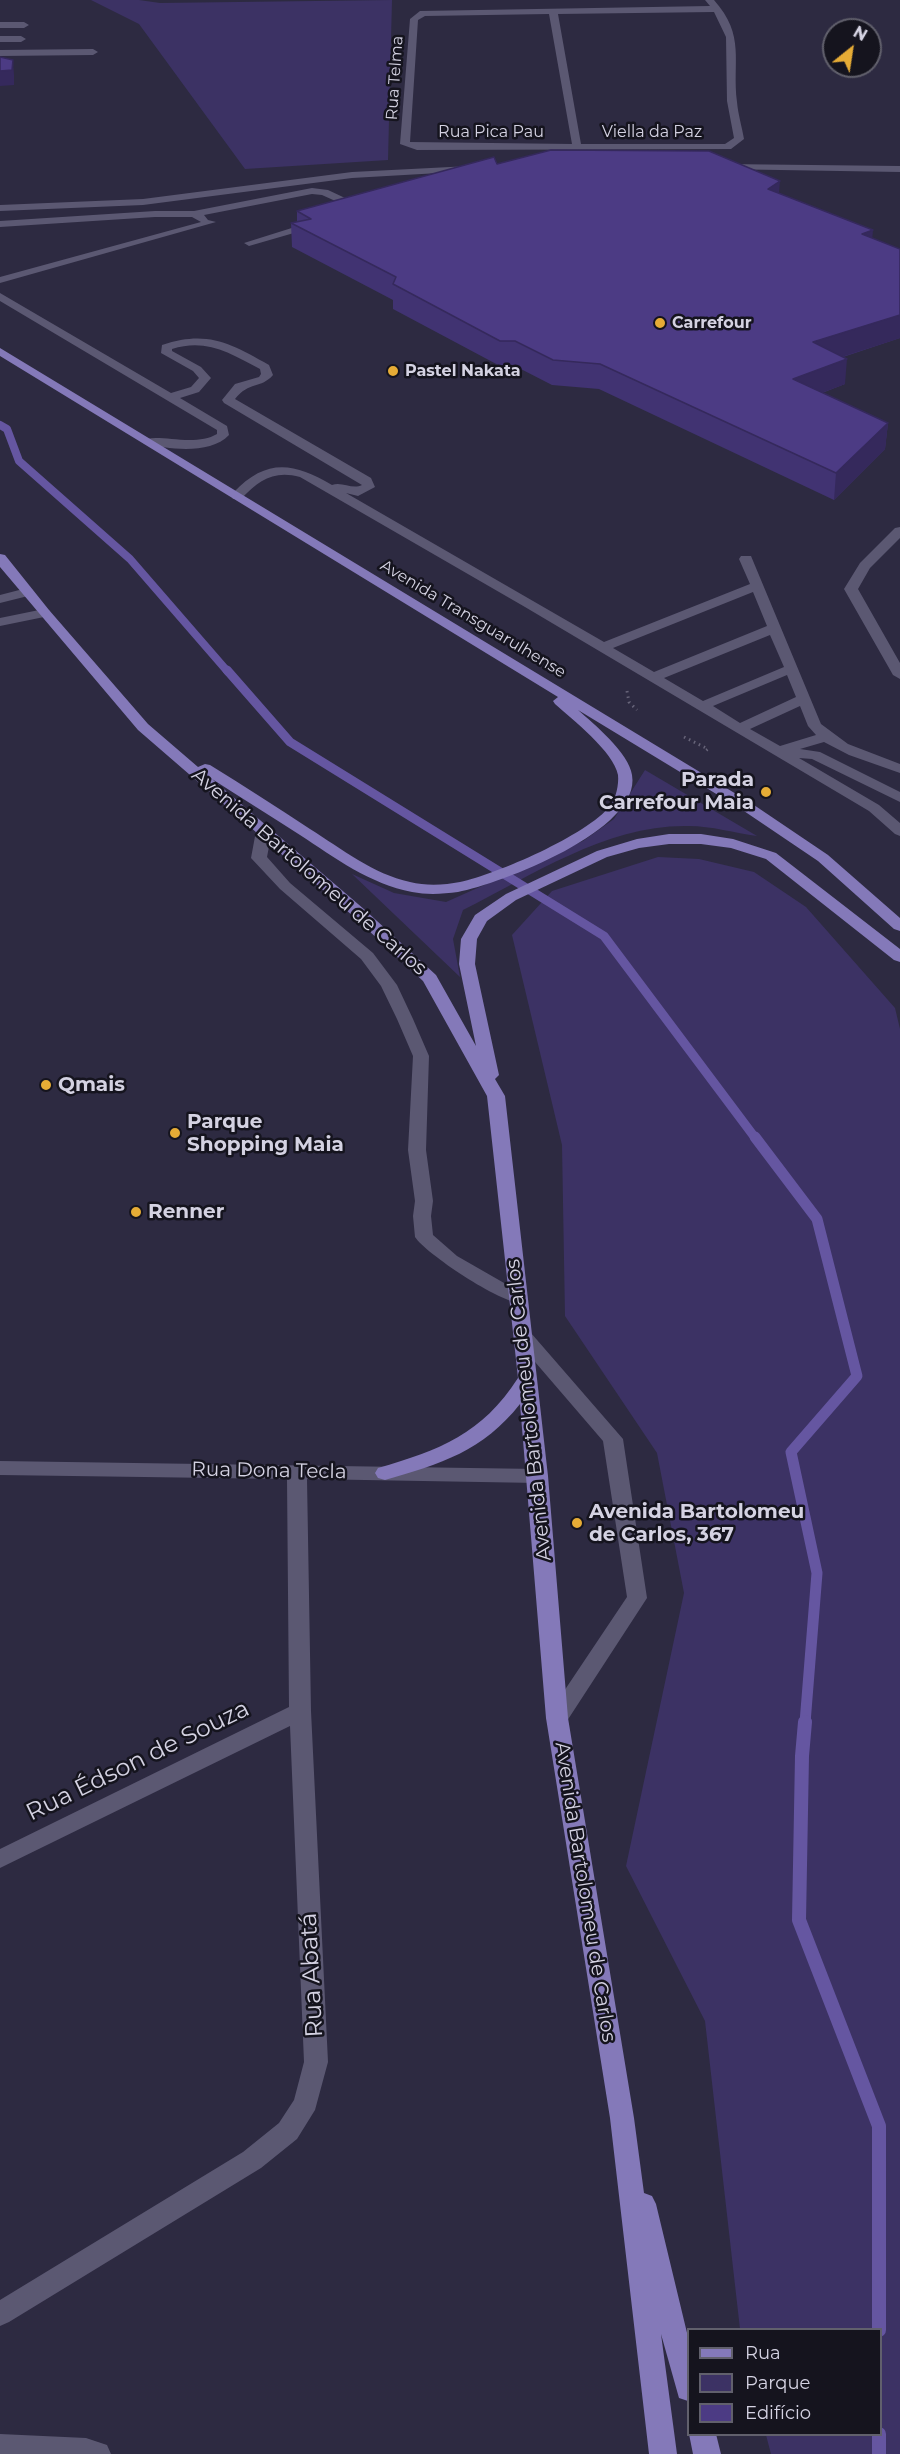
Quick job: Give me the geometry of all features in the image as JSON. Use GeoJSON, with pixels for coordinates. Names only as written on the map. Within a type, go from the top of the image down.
{"type":"FeatureCollection","features":[{"type":"Feature","properties":{"kind":"main road","name":"Avenida Transguarulhense"},"geometry":{"type":"LineString","coordinates":[[0,349],[746,806],[823,858],[900,926]]}},
{"type":"Feature","properties":{"kind":"main road","name":"Avenida Bartolomeu de Carlos"},"geometry":{"type":"LineString","coordinates":[[0,558],[44,613],[143,727],[359,913],[430,978],[496,1096],[538,1476],[557,1718],[622,2118],[663,2454]]}},
{"type":"Feature","properties":{"kind":"main road"},"geometry":{"type":"LineString","coordinates":[[143,727],[358,866],[404,886],[430,889],[458,887],[506,871],[566,844],[603,819],[623,796],[625,774],[620,763],[599,738],[551,693],[496,653]]}},
{"type":"Feature","properties":{"kind":"main road"},"geometry":{"type":"LineString","coordinates":[[496,1096],[467,964],[469,939],[481,918],[511,897],[602,854],[636,844],[669,839],[701,839],[733,844],[771,856],[900,957]]}},
{"type":"Feature","properties":{"kind":"main road"},"geometry":{"type":"LineString","coordinates":[[385,1473],[458,1449],[483,1433],[503,1415],[517,1397],[528,1377]]}},
{"type":"Feature","properties":{"kind":"main road"},"geometry":{"type":"LineString","coordinates":[[622,2118],[687,2385]]}},
{"type":"Feature","properties":{"kind":"main road"},"geometry":{"type":"LineString","coordinates":[[702,2436],[707,2454]]}},
{"type":"Feature","properties":{"kind":"street"},"geometry":{"type":"LineString","coordinates":[[466,0],[468,11],[717,9]]}},
{"type":"Feature","properties":{"kind":"street"},"geometry":{"type":"LineString","coordinates":[[709,0],[717,9]]}},
{"type":"Feature","properties":{"kind":"street","name":"Viella da Paz"},"geometry":{"type":"LineString","coordinates":[[577,147],[727,147],[739,139],[732,102],[731,38],[717,9]]}},
{"type":"Feature","properties":{"kind":"street"},"geometry":{"type":"LineString","coordinates":[[553,10],[577,147]]}},
{"type":"Feature","properties":{"kind":"street","name":"Rua Telma"},"geometry":{"type":"LineString","coordinates":[[405,144],[414,19],[432,11],[468,11]]}},
{"type":"Feature","properties":{"kind":"street"},"geometry":{"type":"LineString","coordinates":[[0,25],[24,25]]}},
{"type":"Feature","properties":{"kind":"street"},"geometry":{"type":"LineString","coordinates":[[0,39],[21,39]]}},
{"type":"Feature","properties":{"kind":"street"},"geometry":{"type":"LineString","coordinates":[[0,53],[93,52]]}},
{"type":"Feature","properties":{"kind":"street","name":"Rua Pica Pau"},"geometry":{"type":"LineString","coordinates":[[405,144],[417,147],[577,147]]}},
{"type":"Feature","properties":{"kind":"street"},"geometry":{"type":"LineString","coordinates":[[706,167],[900,168]]}},
{"type":"Feature","properties":{"kind":"street"},"geometry":{"type":"LineString","coordinates":[[0,208],[144,202],[352,175],[480,168]]}},
{"type":"Feature","properties":{"kind":"street"},"geometry":{"type":"LineString","coordinates":[[0,224],[194,214],[312,191],[324,192],[356,207],[356,211],[348,214]]}},
{"type":"Feature","properties":{"kind":"street"},"geometry":{"type":"LineString","coordinates":[[0,280],[210,222],[194,214]]}},
{"type":"Feature","properties":{"kind":"street"},"geometry":{"type":"LineString","coordinates":[[249,243],[329,219]]}},
{"type":"Feature","properties":{"kind":"street"},"geometry":{"type":"LineString","coordinates":[[0,296],[223,429],[223,435],[207,443],[149,441]]}},
{"type":"Feature","properties":{"kind":"street"},"geometry":{"type":"LineString","coordinates":[[171,397],[194,391],[202,385],[205,378],[197,369],[165,351],[170,346],[209,340],[219,342],[265,367],[267,375],[263,379],[240,386],[228,400],[367,481],[369,487],[358,492],[304,474],[279,470],[264,472],[251,480],[237,496]]}},
{"type":"Feature","properties":{"kind":"street"},"geometry":{"type":"LineString","coordinates":[[304,474],[603,647],[874,808],[900,831]]}},
{"type":"Feature","properties":{"kind":"street"},"geometry":{"type":"LineString","coordinates":[[900,531],[865,566],[851,589],[900,675]]}},
{"type":"Feature","properties":{"kind":"street"},"geometry":{"type":"LineString","coordinates":[[746,560],[815,726],[824,737],[841,747],[900,769]]}},
{"type":"Feature","properties":{"kind":"street"},"geometry":{"type":"LineString","coordinates":[[603,647],[757,586]]}},
{"type":"Feature","properties":{"kind":"street"},"geometry":{"type":"LineString","coordinates":[[0,598],[27,592]]}},
{"type":"Feature","properties":{"kind":"street"},"geometry":{"type":"LineString","coordinates":[[0,622],[44,613]]}},
{"type":"Feature","properties":{"kind":"street"},"geometry":{"type":"LineString","coordinates":[[654,677],[775,628]]}},
{"type":"Feature","properties":{"kind":"street"},"geometry":{"type":"LineString","coordinates":[[702,706],[792,668]]}},
{"type":"Feature","properties":{"kind":"street"},"geometry":{"type":"LineString","coordinates":[[740,728],[804,699]]}},
{"type":"Feature","properties":{"kind":"street"},"geometry":{"type":"LineString","coordinates":[[778,751],[824,737]]}},
{"type":"Feature","properties":{"kind":"street"},"geometry":{"type":"LineString","coordinates":[[778,751],[815,755],[900,798]]}},
{"type":"Feature","properties":{"kind":"street"},"geometry":{"type":"LineString","coordinates":[[264,831],[259,858],[285,886],[367,956],[389,985],[421,1056],[417,1150],[424,1201],[422,1216],[424,1237],[451,1260],[518,1299]]}},
{"type":"Feature","properties":{"kind":"street"},"geometry":{"type":"LineString","coordinates":[[524,1337],[613,1438],[636,1598],[557,1718]]}},
{"type":"Feature","properties":{"kind":"street","name":"Rua Dona Tecla"},"geometry":{"type":"LineString","coordinates":[[0,1468],[538,1476]]}},
{"type":"Feature","properties":{"kind":"street","name":"Rua Abatá"},"geometry":{"type":"LineString","coordinates":[[0,2314],[252,2160],[288,2131],[306,2103],[316,2062],[300,1711],[297,1471]]}},
{"type":"Feature","properties":{"kind":"street","name":"Rua Édson de Souza"},"geometry":{"type":"LineString","coordinates":[[0,1859],[300,1711]]}},
{"type":"Feature","properties":{"kind":"street"},"geometry":{"type":"LineString","coordinates":[[0,2447],[86,2451],[97,2454]]}},
{"type":"Feature","properties":{"kind":"path"},"geometry":{"type":"LineString","coordinates":[[628,687],[629,702],[638,714]]}},
{"type":"Feature","properties":{"kind":"green space"},"geometry":{"type":"Polygon","coordinates":[[[91,0],[139,0],[160,3],[392,0],[388,160],[245,169],[139,24],[91,0]]]}},
{"type":"Feature","properties":{"kind":"green space"},"geometry":{"type":"Polygon","coordinates":[[[645,770],[757,836],[697,826],[659,828],[629,833],[572,854],[463,910],[453,939],[460,977],[352,874],[394,893],[446,902],[583,841],[614,819],[645,770]]]}},
{"type":"Feature","properties":{"kind":"green space"},"geometry":{"type":"Polygon","coordinates":[[[658,857],[699,859],[754,872],[806,907],[895,1008],[900,1029],[900,2454],[771,2454],[766,2436],[882,2436],[882,2328],[740,2328],[705,2021],[626,1866],[684,1593],[657,1453],[565,1316],[562,1145],[512,935],[552,891],[658,857]]]}},
{"type":"Feature","properties":{"kind":"building"},"geometry":{"type":"Polygon","coordinates":[[[0,57],[13,60],[12,70],[0,71],[0,57]]]}},
{"type":"Feature","properties":{"kind":"building","name":"Carrefour"},"geometry":{"type":"Polygon","coordinates":[[[551,150],[709,151],[780,181],[768,189],[873,230],[862,234],[900,249],[900,315],[813,342],[847,359],[793,379],[888,423],[836,473],[600,364],[553,360],[515,341],[500,341],[393,284],[396,277],[291,223],[311,219],[297,211],[494,157],[497,164],[551,150]]]}},
{"type":"Feature","properties":{"kind":"waterway"},"geometry":{"type":"LineString","coordinates":[[0,425],[7,429],[19,461],[130,559],[228,672]]}},
{"type":"Feature","properties":{"kind":"waterway"},"geometry":{"type":"LineString","coordinates":[[227,670],[290,742],[604,936],[756,1139]]}},
{"type":"Feature","properties":{"kind":"waterway"},"geometry":{"type":"LineString","coordinates":[[755,1137],[817,1219],[857,1376],[791,1452],[817,1573],[805,1723]]}},
{"type":"Feature","properties":{"kind":"waterway"},"geometry":{"type":"LineString","coordinates":[[805,1722],[802,1756],[799,1920],[879,2126],[879,2328]]}},
{"type":"Feature","properties":{"kind":"waterway"},"geometry":{"type":"LineString","coordinates":[[879,2436],[879,2454]]}},
{"type":"Feature","properties":{"kind":"place","name":"Carrefour"},"geometry":{"type":"Point","coordinates":[660,323]}},
{"type":"Feature","properties":{"kind":"place","name":"Pastel Nakata"},"geometry":{"type":"Point","coordinates":[393,371]}},
{"type":"Feature","properties":{"kind":"place","name":"Parada Carrefour Maia"},"geometry":{"type":"Point","coordinates":[766,792]}},
{"type":"Feature","properties":{"kind":"place","name":"Qmais"},"geometry":{"type":"Point","coordinates":[46,1085]}},
{"type":"Feature","properties":{"kind":"place","name":"Parque Shopping Maia"},"geometry":{"type":"Point","coordinates":[175,1133]}},
{"type":"Feature","properties":{"kind":"place","name":"Renner"},"geometry":{"type":"Point","coordinates":[136,1212]}},
{"type":"Feature","properties":{"kind":"place","name":"Avenida Bartolomeu de Carlos, 367"},"geometry":{"type":"Point","coordinates":[577,1523]}}]}
